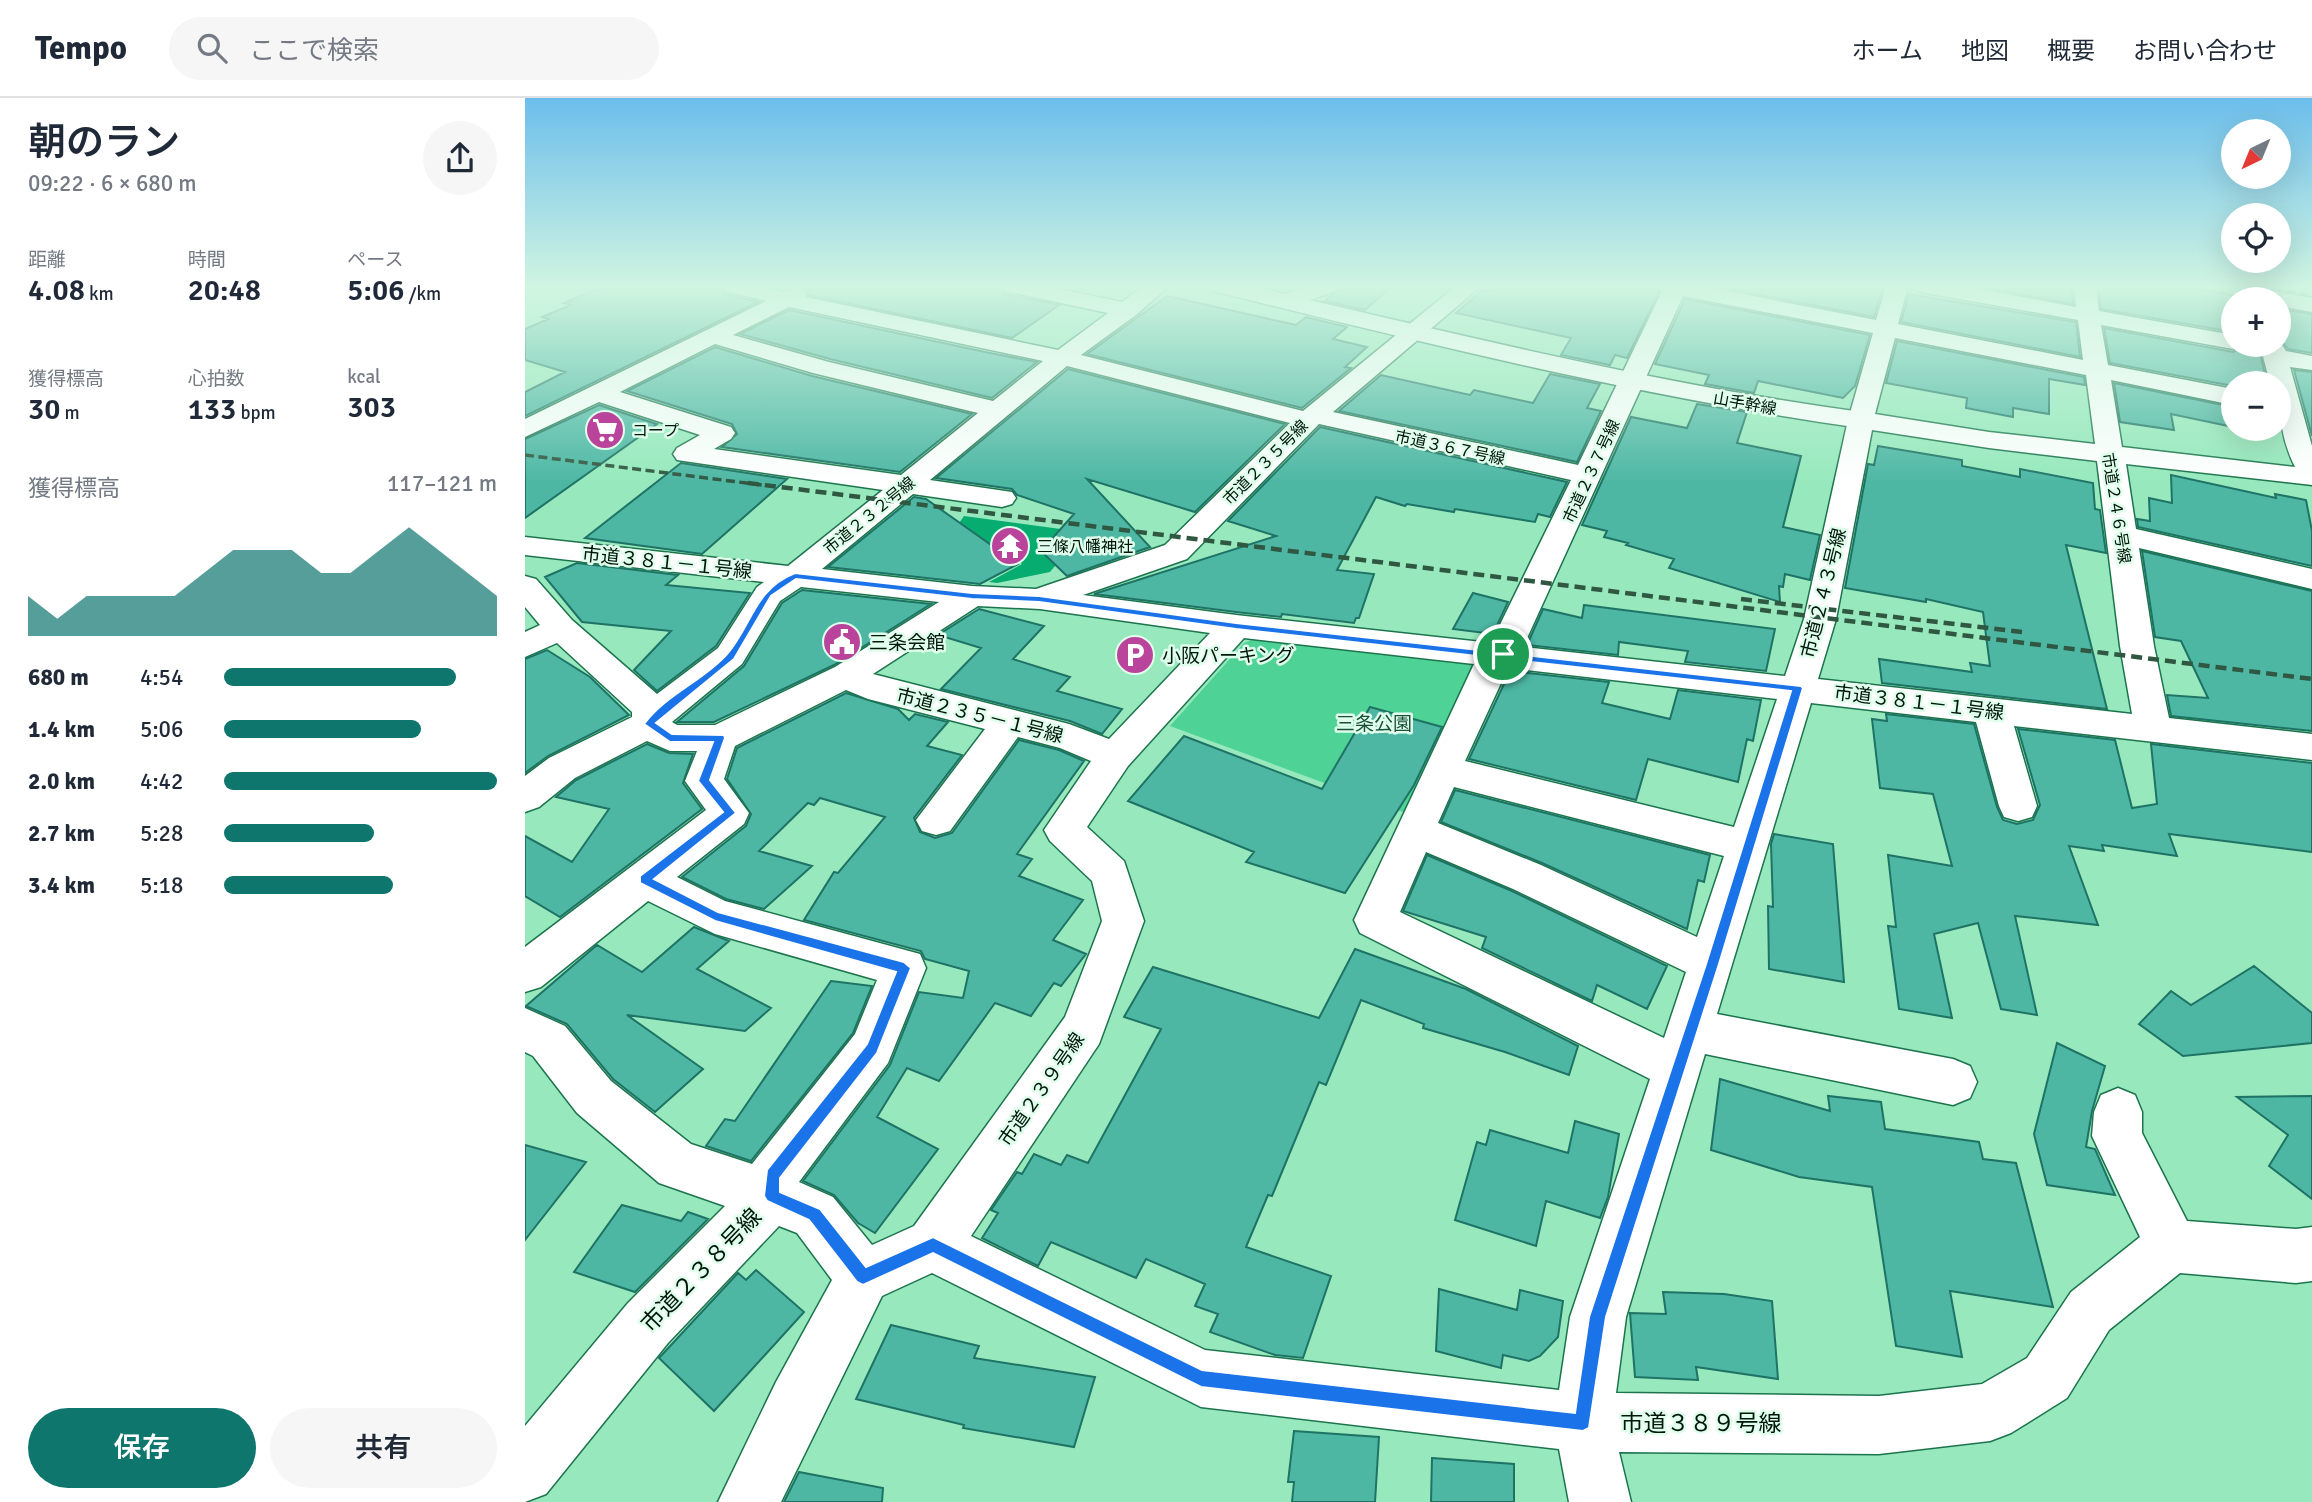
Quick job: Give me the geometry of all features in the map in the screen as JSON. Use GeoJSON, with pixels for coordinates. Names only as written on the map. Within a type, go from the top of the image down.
{"type":"FeatureCollection","features":[{"type":"Feature","properties":{"kind":"street"},"geometry":{"type":"LineString","coordinates":[[525,429],[680,352]]}},
{"type":"Feature","properties":{"kind":"street"},"geometry":{"type":"LineString","coordinates":[[765,352],[997,410]]}},
{"type":"Feature","properties":{"kind":"street","name":"市道３６７号線"},"geometry":{"type":"LineString","coordinates":[[1031,352],[1311,417],[1470,463],[1588,476]]}},
{"type":"Feature","properties":{"kind":"street","name":"市道２３２号線"},"geometry":{"type":"LineString","coordinates":[[525,797],[562,768],[649,724],[666,706],[730,656],[768,594],[795,576],[1071,352]]}},
{"type":"Feature","properties":{"kind":"street","name":"市道２３５号線"},"geometry":{"type":"LineString","coordinates":[[1039,599],[1176,552],[1311,417],[1388,352]]}},
{"type":"Feature","properties":{"kind":"street","name":"山手幹線"},"geometry":{"type":"LineString","coordinates":[[1501,352],[1633,382],[1744,403],[1917,430],[2310,465]]}},
{"type":"Feature","properties":{"kind":"street","name":"市道２３７号線"},"geometry":{"type":"LineString","coordinates":[[1646,352],[1503,654],[1491,664],[1375,920],[1683,1049]]}},
{"type":"Feature","properties":{"kind":"street","name":"市道２４３号線"},"geometry":{"type":"LineString","coordinates":[[1600,1502],[1583,1422],[1598,1317],[1712,964],[1822,608],[1878,352]]}},
{"type":"Feature","properties":{"kind":"street"},"geometry":{"type":"LineString","coordinates":[[1998,352],[2221,395]]}},
{"type":"Feature","properties":{"kind":"street","name":"市道２４６号線"},"geometry":{"type":"LineString","coordinates":[[2094,352],[2153,729]]}},
{"type":"Feature","properties":{"kind":"street"},"geometry":{"type":"LineString","coordinates":[[2291,356],[2312,363]]}},
{"type":"Feature","properties":{"kind":"street"},"geometry":{"type":"LineString","coordinates":[[597,393],[722,433],[687,454],[1002,498]]}},
{"type":"Feature","properties":{"kind":"street"},"geometry":{"type":"LineString","coordinates":[[2291,424],[2310,465]]}},
{"type":"Feature","properties":{"kind":"street"},"geometry":{"type":"LineString","coordinates":[[2122,535],[2312,579]]}},
{"type":"Feature","properties":{"kind":"street","name":"市道３８１－１号線"},"geometry":{"type":"LineString","coordinates":[[525,546],[972,596],[1039,599],[1236,626],[2312,747]]}},
{"type":"Feature","properties":{"kind":"street"},"geometry":{"type":"LineString","coordinates":[[570,551],[525,585],[560,628],[650,708],[649,724],[670,738],[720,738],[846,675],[972,596]]}},
{"type":"Feature","properties":{"kind":"street","name":"市道２３９号線"},"geometry":{"type":"LineString","coordinates":[[933,1245],[1083,1029],[1122,921],[1110,873],[1064,830],[1115,756],[1236,626]]}},
{"type":"Feature","properties":{"kind":"street"},"geometry":{"type":"LineString","coordinates":[[525,646],[560,628]]}},
{"type":"Feature","properties":{"kind":"street","name":"市道２３５－１号線"},"geometry":{"type":"LineString","coordinates":[[846,675],[868,687],[1069,737],[1115,756]]}},
{"type":"Feature","properties":{"kind":"street"},"geometry":{"type":"LineString","coordinates":[[1991,710],[2018,806]]}},
{"type":"Feature","properties":{"kind":"street"},"geometry":{"type":"LineString","coordinates":[[936,820],[1010,722]]}},
{"type":"Feature","properties":{"kind":"street"},"geometry":{"type":"LineString","coordinates":[[525,973],[730,813],[704,781],[720,738]]}},
{"type":"Feature","properties":{"kind":"street"},"geometry":{"type":"LineString","coordinates":[[1443,770],[1748,846]]}},
{"type":"Feature","properties":{"kind":"street"},"geometry":{"type":"LineString","coordinates":[[1416,831],[1527,877],[1712,964]]}},
{"type":"Feature","properties":{"kind":"street","name":"市道２３８号線"},"geometry":{"type":"LineString","coordinates":[[525,1472],[649,1323],[772,1196],[773,1175],[873,1048],[904,968],[715,916],[645,880]]}},
{"type":"Feature","properties":{"kind":"street"},"geometry":{"type":"LineString","coordinates":[[525,1029],[549,1041],[594,1097],[677,1165],[772,1196],[815,1215],[863,1277]]}},
{"type":"Feature","properties":{"kind":"street"},"geometry":{"type":"LineString","coordinates":[[1683,1049],[1953,1082]]}},
{"type":"Feature","properties":{"kind":"street"},"geometry":{"type":"LineString","coordinates":[[2117,1112],[2117,1136],[2172,1246],[2296,1256],[2312,1254]]}},
{"type":"Feature","properties":{"kind":"street"},"geometry":{"type":"LineString","coordinates":[[749,1502],[863,1277],[933,1245]]}},
{"type":"Feature","properties":{"kind":"street","name":"市道３８９号線"},"geometry":{"type":"LineString","coordinates":[[933,1245],[1201,1378],[1583,1422],[1879,1424],[1990,1412],[2047,1378],[2090,1311],[2172,1246]]}},
{"type":"Feature","properties":{"kind":"green space","name":"三條八幡神社"},"geometry":{"type":"Polygon","coordinates":[[[964,516],[1083,532],[1050,572],[997,583],[989,582],[1022,564],[997,547],[977,556],[957,526],[964,516]]]}},
{"type":"Feature","properties":{"kind":"green space","name":"三条公園"},"geometry":{"type":"Polygon","coordinates":[[[1259,637],[1484,661],[1414,816],[1170,726],[1244,643],[1259,637]]]}},
{"type":"Feature","properties":{"kind":"building"},"geometry":{"type":"Polygon","coordinates":[[[525,352],[657,352],[525,416],[525,392],[565,372],[525,360],[525,352]]]}},
{"type":"Feature","properties":{"kind":"building"},"geometry":{"type":"Polygon","coordinates":[[[706,352],[730,352],[812,376],[972,414],[900,472],[722,447],[737,434],[732,424],[627,391],[706,352]]]}},
{"type":"Feature","properties":{"kind":"building"},"geometry":{"type":"Polygon","coordinates":[[[803,352],[983,352],[1037,362],[992,398],[803,352]]]}},
{"type":"Feature","properties":{"kind":"building"},"geometry":{"type":"Polygon","coordinates":[[[1090,352],[1362,352],[1345,367],[1351,368],[1302,408],[1087,354],[1090,352]]]}},
{"type":"Feature","properties":{"kind":"building"},"geometry":{"type":"Polygon","coordinates":[[[1563,352],[1630,352],[1627,358],[1615,355],[1610,365],[1561,355],[1563,352]]]}},
{"type":"Feature","properties":{"kind":"building"},"geometry":{"type":"Polygon","coordinates":[[[1661,352],[1865,352],[1855,386],[1843,398],[1758,381],[1754,393],[1705,384],[1709,375],[1655,364],[1661,352]]]}},
{"type":"Feature","properties":{"kind":"building"},"geometry":{"type":"Polygon","coordinates":[[[1894,352],[1952,352],[2084,377],[2085,385],[2049,379],[2049,414],[2013,408],[2013,417],[1966,408],[1967,398],[1886,383],[1894,352]]]}},
{"type":"Feature","properties":{"kind":"building"},"geometry":{"type":"Polygon","coordinates":[[[2052,352],[2079,352],[2080,357],[2052,352]]]}},
{"type":"Feature","properties":{"kind":"building"},"geometry":{"type":"Polygon","coordinates":[[[2108,352],[2221,352],[2221,357],[2261,357],[2264,371],[2221,371],[2221,384],[2110,363],[2108,352]]]}},
{"type":"Feature","properties":{"kind":"building"},"geometry":{"type":"Polygon","coordinates":[[[1068,369],[1285,424],[1195,512],[1087,479],[1150,547],[1067,576],[1041,551],[1074,514],[1017,495],[1012,489],[936,478],[1068,369]]]}},
{"type":"Feature","properties":{"kind":"building"},"geometry":{"type":"Polygon","coordinates":[[[2294,370],[2312,372],[2312,436],[2294,370]]]}},
{"type":"Feature","properties":{"kind":"building"},"geometry":{"type":"Polygon","coordinates":[[[1550,374],[1600,384],[1587,408],[1601,411],[1577,462],[1339,411],[1381,375],[1470,395],[1474,390],[1533,403],[1550,374]]]}},
{"type":"Feature","properties":{"kind":"building"},"geometry":{"type":"Polygon","coordinates":[[[2114,383],[2221,405],[2221,424],[2171,414],[2174,430],[2120,422],[2114,383]]]}},
{"type":"Feature","properties":{"kind":"building"},"geometry":{"type":"Polygon","coordinates":[[[1697,404],[1747,412],[1737,443],[1801,456],[1783,527],[1820,535],[1810,580],[1785,574],[1783,587],[1779,586],[1780,602],[1669,568],[1674,559],[1604,537],[1607,531],[1582,525],[1631,417],[1687,428],[1697,404]]]}},
{"type":"Feature","properties":{"kind":"building"},"geometry":{"type":"Polygon","coordinates":[[[599,405],[657,424],[525,518],[525,439],[599,405]]]}},
{"type":"Feature","properties":{"kind":"building"},"geometry":{"type":"Polygon","coordinates":[[[1320,427],[1567,482],[1550,517],[1538,514],[1535,522],[1455,509],[1454,512],[1407,504],[1405,506],[1376,497],[1337,570],[1374,574],[1359,618],[1356,618],[1354,623],[1282,614],[1281,617],[1236,612],[1094,594],[1276,536],[1228,521],[1320,427]]]}},
{"type":"Feature","properties":{"kind":"building"},"geometry":{"type":"Polygon","coordinates":[[[1878,446],[1962,460],[1962,466],[2020,477],[2020,469],[2093,483],[2095,509],[2100,510],[2106,553],[2066,545],[2107,709],[1882,683],[1879,659],[1972,672],[1970,663],[1990,666],[1983,612],[1926,599],[1926,602],[1845,588],[1868,464],[1874,465],[1878,446]]]}},
{"type":"Feature","properties":{"kind":"building"},"geometry":{"type":"Polygon","coordinates":[[[681,463],[787,479],[702,554],[585,538],[681,463]]]}},
{"type":"Feature","properties":{"kind":"building"},"geometry":{"type":"Polygon","coordinates":[[[2171,475],[2276,498],[2275,494],[2306,500],[2312,531],[2312,566],[2138,527],[2137,519],[2150,521],[2149,498],[2172,503],[2171,475]]]}},
{"type":"Feature","properties":{"kind":"building"},"geometry":{"type":"Polygon","coordinates":[[[914,497],[926,499],[1018,564],[980,584],[828,567],[914,497]]]}},
{"type":"Feature","properties":{"kind":"building"},"geometry":{"type":"Polygon","coordinates":[[[2142,551],[2312,591],[2312,731],[2171,716],[2167,695],[2208,698],[2181,641],[2155,637],[2142,551]]]}},
{"type":"Feature","properties":{"kind":"building"},"geometry":{"type":"Polygon","coordinates":[[[577,563],[678,575],[666,585],[750,593],[716,646],[657,691],[634,670],[671,631],[582,622],[545,577],[577,563]]]}},
{"type":"Feature","properties":{"kind":"building"},"geometry":{"type":"Polygon","coordinates":[[[802,590],[931,604],[834,665],[714,722],[677,722],[744,666],[782,603],[802,590]]]}},
{"type":"Feature","properties":{"kind":"building"},"geometry":{"type":"Polygon","coordinates":[[[1473,593],[1508,602],[1493,634],[1453,629],[1473,593]]]}},
{"type":"Feature","properties":{"kind":"building"},"geometry":{"type":"Polygon","coordinates":[[[1584,605],[1775,629],[1766,671],[1685,662],[1688,651],[1619,642],[1618,655],[1527,645],[1543,609],[1582,618],[1584,605]]]}},
{"type":"Feature","properties":{"kind":"building"},"geometry":{"type":"Polygon","coordinates":[[[979,609],[1044,626],[1013,659],[1070,677],[1057,691],[1122,709],[1102,734],[1070,721],[941,689],[981,648],[938,635],[979,609]]]}},
{"type":"Feature","properties":{"kind":"building"},"geometry":{"type":"Polygon","coordinates":[[[547,650],[590,677],[629,715],[548,756],[525,773],[525,659],[547,650]]]}},
{"type":"Feature","properties":{"kind":"building"},"geometry":{"type":"Polygon","coordinates":[[[1510,671],[1609,682],[1602,703],[1670,719],[1678,690],[1761,700],[1753,741],[1747,739],[1738,782],[1648,759],[1636,800],[1469,759],[1510,671]]]}},
{"type":"Feature","properties":{"kind":"building"},"geometry":{"type":"Polygon","coordinates":[[[846,693],[898,709],[909,720],[915,714],[948,722],[927,746],[962,755],[914,818],[920,832],[935,838],[952,833],[1019,740],[1059,750],[1084,761],[1017,854],[1032,859],[1019,876],[1083,900],[1053,940],[1086,954],[1061,986],[1054,983],[1031,1016],[995,1003],[939,1081],[907,1068],[877,1117],[938,1149],[875,1233],[858,1223],[834,1195],[803,1181],[890,1065],[919,992],[963,998],[969,971],[925,959],[921,951],[804,920],[834,872],[838,873],[885,817],[820,798],[814,805],[808,803],[759,851],[812,866],[764,909],[726,899],[682,877],[746,826],[751,814],[727,779],[737,748],[846,693]]]}},
{"type":"Feature","properties":{"kind":"building"},"geometry":{"type":"Polygon","coordinates":[[[1370,707],[1442,727],[1414,785],[1345,893],[1246,862],[1254,852],[1128,801],[1184,736],[1322,789],[1370,707]]]}},
{"type":"Feature","properties":{"kind":"building"},"geometry":{"type":"Polygon","coordinates":[[[1886,714],[1974,724],[1997,807],[2003,820],[2017,824],[2033,820],[2040,805],[2018,729],[2115,740],[2132,808],[2157,804],[2151,744],[2312,763],[2312,852],[2169,834],[2177,856],[2102,845],[2104,851],[2069,846],[2098,925],[2015,916],[2037,1015],[2001,1009],[1978,923],[1934,934],[1952,1018],[1899,1009],[1888,926],[1896,927],[1888,855],[1952,866],[1933,794],[1880,788],[1872,719],[1887,721],[1886,714]]]}},
{"type":"Feature","properties":{"kind":"building"},"geometry":{"type":"Polygon","coordinates":[[[647,744],[669,753],[693,754],[683,783],[702,809],[560,917],[525,896],[525,836],[572,862],[609,809],[556,797],[576,780],[647,744]]]}},
{"type":"Feature","properties":{"kind":"building"},"geometry":{"type":"Polygon","coordinates":[[[1455,790],[1710,855],[1704,882],[1698,880],[1687,929],[1542,863],[1441,822],[1455,790]]]}},
{"type":"Feature","properties":{"kind":"building"},"geometry":{"type":"Polygon","coordinates":[[[1774,834],[1833,844],[1844,982],[1769,969],[1768,906],[1773,907],[1771,844],[1774,834]]]}},
{"type":"Feature","properties":{"kind":"building"},"geometry":{"type":"Polygon","coordinates":[[[1427,855],[1512,891],[1667,966],[1647,1009],[1597,985],[1592,1001],[1482,948],[1486,937],[1403,911],[1427,855]]]}},
{"type":"Feature","properties":{"kind":"building"},"geometry":{"type":"Polygon","coordinates":[[[694,927],[729,941],[697,969],[771,1008],[745,1031],[627,1015],[703,1069],[655,1112],[613,1079],[567,1024],[526,1006],[597,945],[642,972],[694,927]]]}},
{"type":"Feature","properties":{"kind":"building"},"geometry":{"type":"Polygon","coordinates":[[[1355,949],[1466,989],[1578,1046],[1569,1075],[1505,1052],[1423,1028],[1424,1024],[1361,1000],[1326,1085],[1319,1082],[1272,1196],[1268,1195],[1246,1247],[1331,1276],[1303,1358],[1275,1355],[1210,1332],[1218,1314],[1195,1306],[1205,1284],[1146,1259],[1136,1278],[1051,1242],[1038,1266],[982,1238],[998,1213],[991,1210],[1017,1172],[1022,1174],[1034,1154],[1061,1165],[1067,1155],[1088,1163],[1161,1029],[1124,1017],[1153,967],[1319,1018],[1355,949]]]}},
{"type":"Feature","properties":{"kind":"building"},"geometry":{"type":"Polygon","coordinates":[[[2254,966],[2312,1013],[2312,1043],[2183,1056],[2139,1024],[2171,991],[2191,1005],[2254,966]]]}},
{"type":"Feature","properties":{"kind":"building"},"geometry":{"type":"Polygon","coordinates":[[[831,981],[872,986],[853,1033],[751,1161],[706,1146],[725,1119],[735,1121],[831,981]]]}},
{"type":"Feature","properties":{"kind":"building"},"geometry":{"type":"Polygon","coordinates":[[[2057,1043],[2105,1066],[2092,1111],[2086,1147],[2095,1149],[2115,1195],[2047,1185],[2034,1134],[2057,1043]]]}},
{"type":"Feature","properties":{"kind":"building"},"geometry":{"type":"Polygon","coordinates":[[[1720,1079],[1830,1111],[1828,1096],[1881,1102],[1885,1129],[1979,1142],[1983,1159],[2016,1163],[2053,1307],[1950,1291],[1962,1357],[1896,1346],[1872,1187],[1799,1177],[1711,1150],[1720,1079]]]}},
{"type":"Feature","properties":{"kind":"building"},"geometry":{"type":"Polygon","coordinates":[[[2312,1096],[2312,1199],[2269,1166],[2288,1135],[2237,1097],[2312,1096]]]}},
{"type":"Feature","properties":{"kind":"building"},"geometry":{"type":"Polygon","coordinates":[[[1575,1121],[1619,1134],[1608,1197],[1600,1218],[1546,1201],[1536,1246],[1455,1220],[1477,1142],[1486,1145],[1490,1130],[1568,1153],[1575,1121]]]}},
{"type":"Feature","properties":{"kind":"building"},"geometry":{"type":"Polygon","coordinates":[[[525,1145],[586,1162],[525,1240],[525,1145]]]}},
{"type":"Feature","properties":{"kind":"building"},"geometry":{"type":"Polygon","coordinates":[[[622,1205],[681,1221],[688,1212],[708,1219],[635,1292],[574,1272],[622,1205]]]}},
{"type":"Feature","properties":{"kind":"building"},"geometry":{"type":"Polygon","coordinates":[[[756,1270],[804,1312],[714,1411],[659,1358],[738,1273],[746,1280],[756,1270]]]}},
{"type":"Feature","properties":{"kind":"building"},"geometry":{"type":"Polygon","coordinates":[[[1439,1289],[1517,1310],[1520,1290],[1563,1301],[1558,1337],[1540,1356],[1529,1361],[1503,1355],[1501,1368],[1436,1351],[1439,1289]]]}},
{"type":"Feature","properties":{"kind":"building"},"geometry":{"type":"Polygon","coordinates":[[[1663,1292],[1724,1294],[1772,1301],[1778,1379],[1696,1367],[1698,1380],[1635,1377],[1630,1313],[1666,1314],[1663,1292]]]}},
{"type":"Feature","properties":{"kind":"building"},"geometry":{"type":"Polygon","coordinates":[[[891,1325],[979,1346],[974,1358],[1095,1377],[1074,1447],[963,1428],[964,1425],[856,1399],[891,1325]]]}},
{"type":"Feature","properties":{"kind":"building"},"geometry":{"type":"Polygon","coordinates":[[[1294,1431],[1379,1437],[1375,1502],[1292,1502],[1294,1482],[1288,1482],[1294,1431]]]}},
{"type":"Feature","properties":{"kind":"building"},"geometry":{"type":"Polygon","coordinates":[[[1432,1458],[1514,1464],[1514,1502],[1431,1502],[1432,1458]]]}},
{"type":"Feature","properties":{"kind":"building"},"geometry":{"type":"Polygon","coordinates":[[[799,1472],[883,1488],[882,1502],[784,1502],[799,1472]]]}},
{"type":"Feature","properties":{"kind":"railway"},"geometry":{"type":"LineString","coordinates":[[525,455],[762,485]]}},
{"type":"Feature","properties":{"kind":"railway"},"geometry":{"type":"LineString","coordinates":[[748,483],[2312,679]]}},
{"type":"Feature","properties":{"kind":"railway"},"geometry":{"type":"LineString","coordinates":[[1741,599],[2022,632]]}},
{"type":"Feature","properties":{"kind":"place","name":"コープ"},"geometry":{"type":"Point","coordinates":[605,430]}},
{"type":"Feature","properties":{"kind":"place","name":"三條八幡神社"},"geometry":{"type":"Point","coordinates":[1010,546]}},
{"type":"Feature","properties":{"kind":"place","name":"三条会館"},"geometry":{"type":"Point","coordinates":[842,642]}},
{"type":"Feature","properties":{"kind":"place","name":"小阪パーキング"},"geometry":{"type":"Point","coordinates":[1135,655]}},
{"type":"Feature","properties":{"kind":"route"},"geometry":{"type":"LineString","coordinates":[[795,576],[972,596],[1039,599],[1236,626],[1503,654],[1797,688],[1712,964],[1598,1317],[1583,1422],[1201,1378],[933,1245],[863,1277],[815,1215],[772,1196],[773,1175],[873,1048],[904,968],[715,916],[645,880],[730,813],[704,781],[720,738],[670,738],[649,724],[666,706],[730,656],[768,594],[795,576]]}}]}
